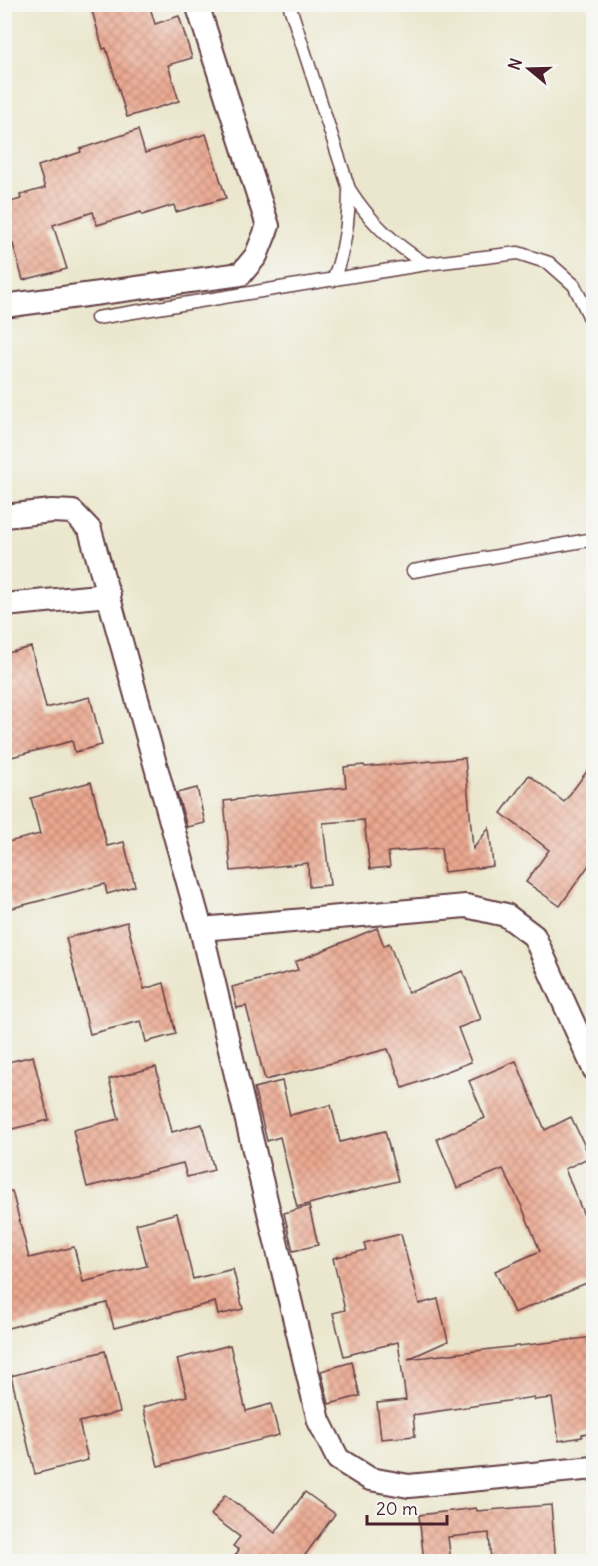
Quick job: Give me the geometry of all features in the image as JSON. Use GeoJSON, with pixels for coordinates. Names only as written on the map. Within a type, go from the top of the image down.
{"type":"FeatureCollection","features":[{"type":"Feature","properties":{"kind":"street"},"geometry":{"type":"LineString","coordinates":[[4,306],[241,274],[256,256],[268,226],[197,4]]}},
{"type":"Feature","properties":{"kind":"street"},"geometry":{"type":"LineString","coordinates":[[4,516],[52,511],[73,512],[90,530],[201,929],[319,1421],[338,1459],[370,1479],[409,1486],[594,1468]]}},
{"type":"Feature","properties":{"kind":"street"},"geometry":{"type":"LineString","coordinates":[[4,605],[109,596]]}},
{"type":"Feature","properties":{"kind":"street"},"geometry":{"type":"LineString","coordinates":[[201,929],[466,906],[506,915],[534,936],[594,1069]]}},
{"type":"Feature","properties":{"kind":"lane"},"geometry":{"type":"LineString","coordinates":[[289,4],[349,189],[360,207],[389,239],[426,264]]}},
{"type":"Feature","properties":{"kind":"lane"},"geometry":{"type":"LineString","coordinates":[[333,280],[346,242],[349,189]]}},
{"type":"Feature","properties":{"kind":"lane"},"geometry":{"type":"LineString","coordinates":[[97,318],[426,264],[518,254],[549,263],[574,285],[594,332]]}},
{"type":"Feature","properties":{"kind":"lane"},"geometry":{"type":"LineString","coordinates":[[413,571],[594,539]]}},
{"type":"Feature","properties":{"kind":"building"},"geometry":{"type":"Polygon","coordinates":[[[90,4],[149,4],[155,24],[179,16],[192,58],[168,65],[179,101],[127,117],[90,4]]]}},
{"type":"Feature","properties":{"kind":"building"},"geometry":{"type":"Polygon","coordinates":[[[138,130],[145,153],[206,134],[226,198],[176,212],[174,205],[97,225],[93,212],[53,225],[67,269],[23,280],[13,244],[4,247],[4,204],[21,199],[20,195],[45,188],[38,166],[138,130]]]}},
{"type":"Feature","properties":{"kind":"building"},"geometry":{"type":"Polygon","coordinates":[[[31,647],[46,708],[90,697],[102,745],[75,752],[72,741],[4,759],[4,654],[31,647]]]}},
{"type":"Feature","properties":{"kind":"building"},"geometry":{"type":"Polygon","coordinates":[[[465,758],[473,849],[489,828],[493,866],[444,872],[441,848],[388,852],[390,867],[370,869],[364,820],[323,823],[330,885],[309,887],[308,863],[231,871],[224,801],[346,787],[344,767],[465,758]]]}},
{"type":"Feature","properties":{"kind":"building"},"geometry":{"type":"Polygon","coordinates":[[[594,762],[594,858],[560,906],[526,882],[549,850],[501,813],[529,775],[564,802],[594,762]]]}},
{"type":"Feature","properties":{"kind":"building"},"geometry":{"type":"Polygon","coordinates":[[[91,782],[107,846],[124,842],[135,886],[107,894],[105,884],[12,908],[4,876],[4,843],[40,834],[31,798],[91,782]]]}},
{"type":"Feature","properties":{"kind":"building"},"geometry":{"type":"Polygon","coordinates":[[[197,788],[205,823],[187,827],[177,793],[197,788]]]}},
{"type":"Feature","properties":{"kind":"building"},"geometry":{"type":"Polygon","coordinates":[[[127,922],[144,989],[164,983],[176,1034],[146,1042],[141,1021],[90,1034],[66,938],[127,922]]]}},
{"type":"Feature","properties":{"kind":"building"},"geometry":{"type":"Polygon","coordinates":[[[377,928],[384,946],[389,943],[408,993],[463,971],[481,1019],[458,1028],[471,1062],[403,1088],[388,1049],[265,1080],[246,1006],[237,1008],[232,987],[298,970],[295,962],[377,928]]]}},
{"type":"Feature","properties":{"kind":"building"},"geometry":{"type":"Polygon","coordinates":[[[33,1056],[49,1120],[4,1131],[4,1063],[33,1056]]]}},
{"type":"Feature","properties":{"kind":"building"},"geometry":{"type":"Polygon","coordinates":[[[516,1061],[545,1130],[571,1117],[590,1157],[565,1169],[594,1240],[594,1280],[514,1313],[495,1271],[540,1251],[522,1207],[503,1169],[457,1188],[437,1139],[485,1118],[469,1081],[516,1061]]]}},
{"type":"Feature","properties":{"kind":"building"},"geometry":{"type":"Polygon","coordinates":[[[156,1067],[172,1132],[202,1124],[214,1170],[187,1177],[183,1163],[87,1187],[73,1130],[119,1119],[109,1079],[156,1067]]]}},
{"type":"Feature","properties":{"kind":"building"},"geometry":{"type":"Polygon","coordinates":[[[282,1081],[290,1115],[331,1105],[340,1142],[385,1131],[398,1181],[297,1207],[280,1137],[267,1141],[254,1088],[282,1081]]]}},
{"type":"Feature","properties":{"kind":"building"},"geometry":{"type":"Polygon","coordinates":[[[12,1191],[29,1258],[74,1247],[83,1282],[147,1266],[136,1224],[177,1213],[193,1279],[233,1269],[243,1309],[218,1315],[215,1302],[114,1328],[107,1303],[4,1329],[4,1192],[12,1191]]]}},
{"type":"Feature","properties":{"kind":"building"},"geometry":{"type":"Polygon","coordinates":[[[309,1206],[318,1245],[293,1251],[284,1213],[309,1206]]]}},
{"type":"Feature","properties":{"kind":"building"},"geometry":{"type":"Polygon","coordinates":[[[401,1234],[419,1304],[438,1299],[448,1341],[408,1359],[594,1337],[594,1432],[582,1434],[582,1437],[559,1441],[552,1398],[534,1400],[534,1397],[413,1415],[415,1436],[381,1439],[377,1403],[406,1400],[398,1342],[344,1356],[333,1313],[345,1310],[333,1258],[366,1250],[364,1243],[401,1234]]]}},
{"type":"Feature","properties":{"kind":"building"},"geometry":{"type":"Polygon","coordinates":[[[230,1345],[246,1411],[271,1404],[279,1435],[158,1466],[143,1407],[187,1396],[177,1359],[230,1345]]]}},
{"type":"Feature","properties":{"kind":"building"},"geometry":{"type":"Polygon","coordinates":[[[105,1351],[120,1412],[79,1422],[88,1460],[35,1474],[11,1376],[105,1351]]]}},
{"type":"Feature","properties":{"kind":"building"},"geometry":{"type":"Polygon","coordinates":[[[352,1362],[360,1396],[329,1404],[321,1371],[352,1362]]]}},
{"type":"Feature","properties":{"kind":"building"},"geometry":{"type":"Polygon","coordinates":[[[305,1492],[335,1514],[300,1562],[231,1562],[239,1550],[233,1546],[240,1537],[211,1515],[225,1495],[275,1533],[305,1492]]]}},
{"type":"Feature","properties":{"kind":"building"},"geometry":{"type":"Polygon","coordinates":[[[551,1505],[556,1562],[491,1562],[489,1533],[448,1537],[451,1562],[424,1562],[419,1515],[476,1508],[477,1511],[551,1505]]]}}]}
